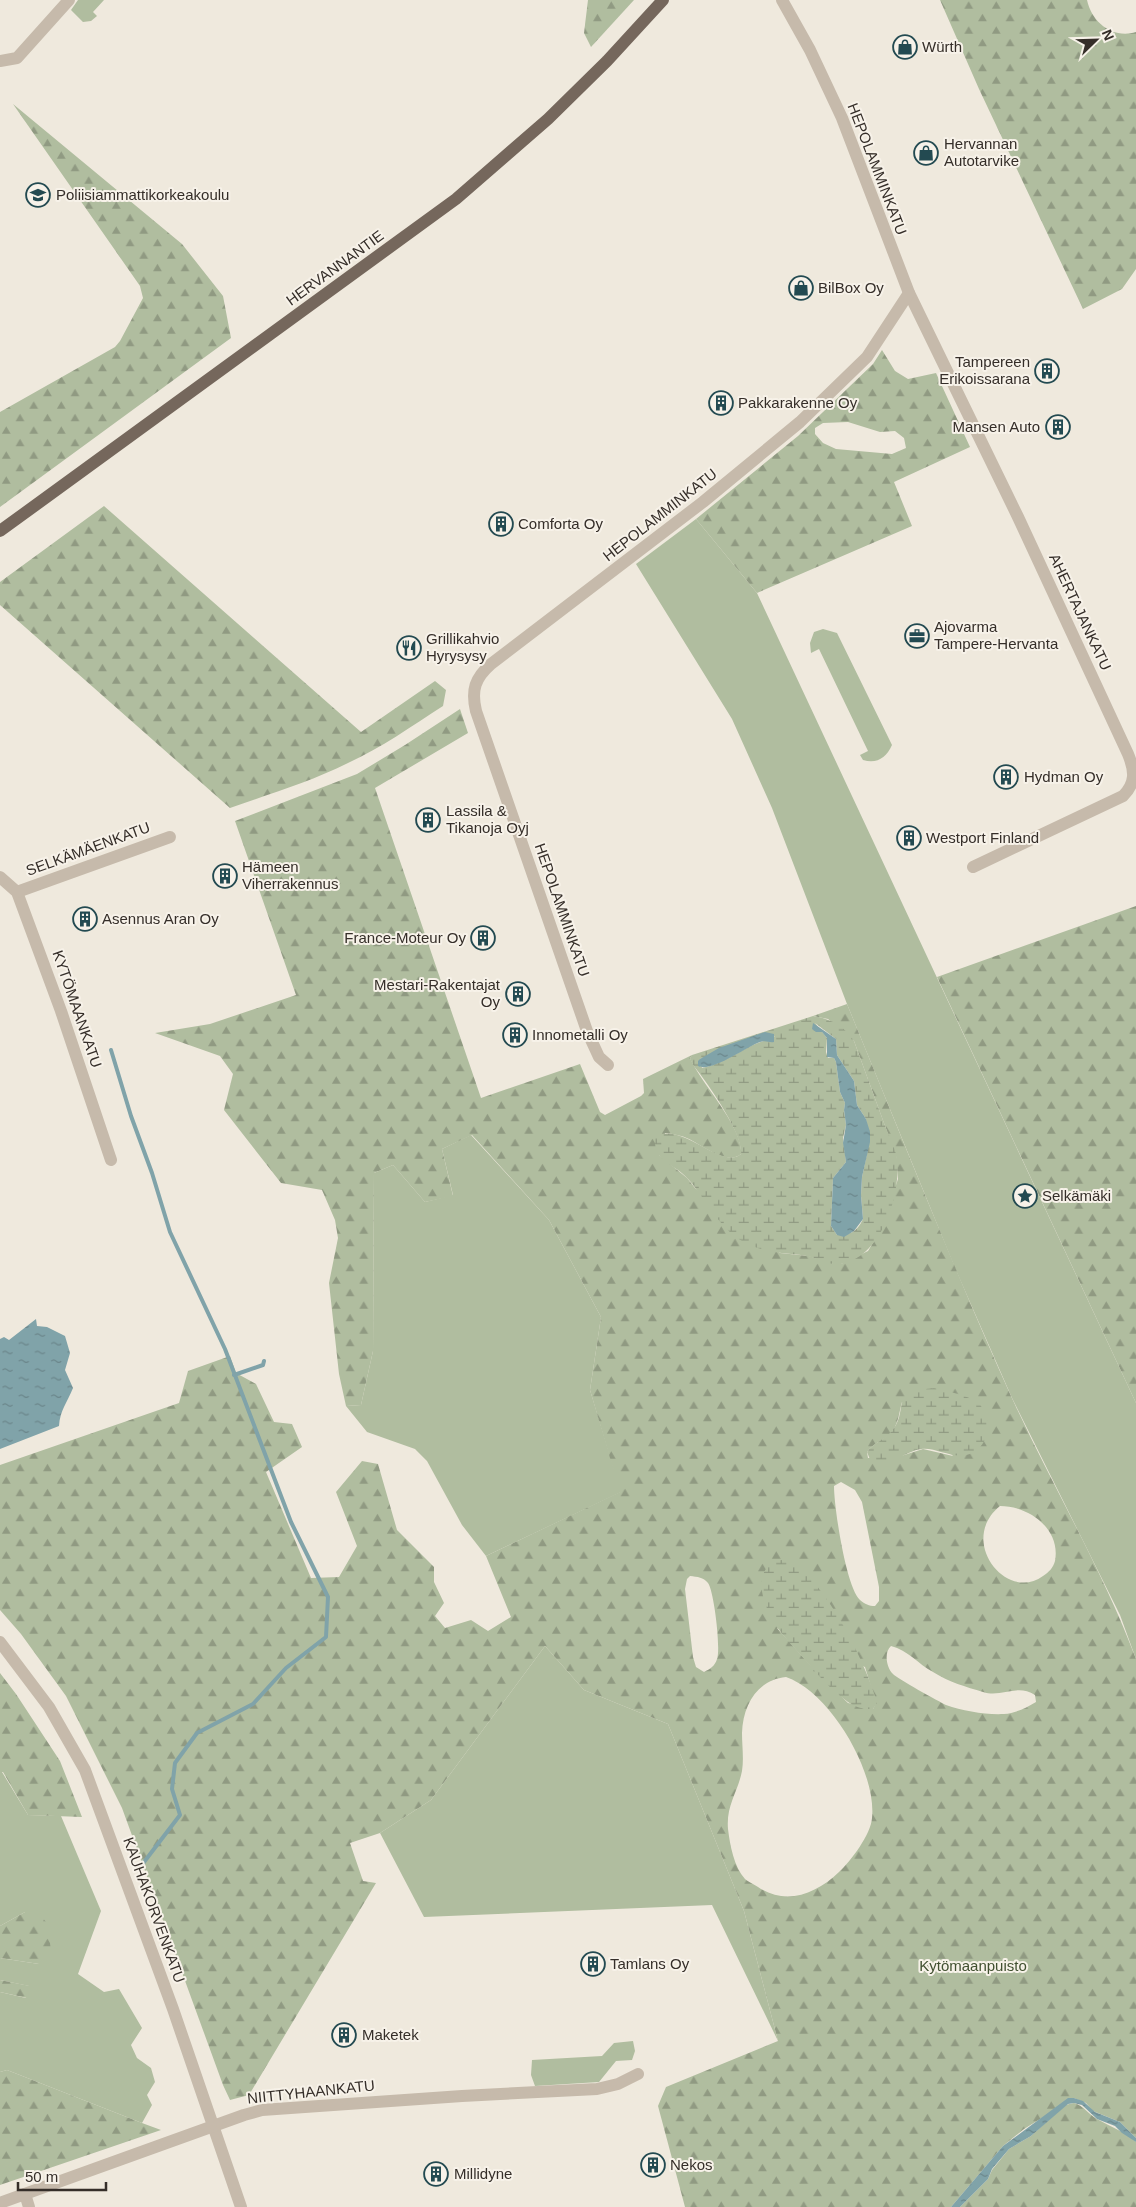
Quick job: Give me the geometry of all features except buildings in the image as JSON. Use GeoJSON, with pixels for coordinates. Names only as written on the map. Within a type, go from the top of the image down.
{"type":"FeatureCollection","features":[{"type":"Feature","properties":{"kind":"main road","name":"HERVANNANTIE"},"geometry":{"type":"LineString","coordinates":[[0,532],[456,199],[548,119],[607,62],[663,0]]}},
{"type":"Feature","properties":{"kind":"street"},"geometry":{"type":"LineString","coordinates":[[0,61],[18,58],[69,0]]}},
{"type":"Feature","properties":{"kind":"street","name":"HEPOLAMMINKATU"},"geometry":{"type":"LineString","coordinates":[[608,1065],[599,1058],[587,1031],[473,698],[476,680],[480,673],[710,497],[800,422],[866,357],[909,293],[842,118],[810,50],[782,0]]}},
{"type":"Feature","properties":{"kind":"street","name":"AHERTAJANKATU"},"geometry":{"type":"LineString","coordinates":[[909,293],[1014,508],[1128,754],[1134,771],[1132,785],[1123,796],[974,867]]}},
{"type":"Feature","properties":{"kind":"street","name":"SELKÄMÄENKATU"},"geometry":{"type":"LineString","coordinates":[[17,892],[170,837]]}},
{"type":"Feature","properties":{"kind":"street","name":"KYTÖMAANKATU"},"geometry":{"type":"LineString","coordinates":[[0,877],[17,892],[61,1012],[110,1160]]}},
{"type":"Feature","properties":{"kind":"street","name":"KAUHAKORVENKATU"},"geometry":{"type":"LineString","coordinates":[[0,1642],[50,1707],[85,1770],[173,2009],[241,2207]]}},
{"type":"Feature","properties":{"kind":"street","name":"NIITTYHAANKATU"},"geometry":{"type":"LineString","coordinates":[[0,2203],[262,2110],[597,2089],[618,2084],[638,2074]]}},
{"type":"Feature","properties":{"kind":"street"},"geometry":{"type":"LineString","coordinates":[[25,2194],[29,2207]]}},
{"type":"Feature","properties":{"kind":"green space"},"geometry":{"type":"Polygon","coordinates":[[[78,0],[104,0],[93,12],[97,16],[91,21],[83,22],[71,10],[78,0]]]}},
{"type":"Feature","properties":{"kind":"green space"},"geometry":{"type":"Polygon","coordinates":[[[588,0],[634,0],[591,47],[584,33],[588,0]]]}},
{"type":"Feature","properties":{"kind":"green space"},"geometry":{"type":"Polygon","coordinates":[[[940,0],[1087,0],[1094,16],[1105,27],[1119,33],[1136,32],[1136,269],[1122,289],[1083,309],[979,89],[940,0]]]}},
{"type":"Feature","properties":{"kind":"green space"},"geometry":{"type":"Polygon","coordinates":[[[13,104],[182,244],[223,296],[231,338],[0,507],[0,412],[115,347],[143,298],[140,286],[13,104]]]}},
{"type":"Feature","properties":{"kind":"green space"},"geometry":{"type":"Polygon","coordinates":[[[882,350],[895,371],[908,379],[936,373],[970,447],[894,482],[912,526],[757,593],[696,519],[798,436],[873,364],[882,350]],[[848,422],[823,423],[815,428],[815,434],[823,443],[836,449],[892,454],[906,448],[904,438],[895,431],[880,432],[848,422]]]}},
{"type":"Feature","properties":{"kind":"green space"},"geometry":{"type":"Polygon","coordinates":[[[104,506],[361,732],[435,681],[446,690],[443,706],[384,744],[334,770],[230,808],[0,605],[0,582],[104,506]]]}},
{"type":"Feature","properties":{"kind":"green space"},"geometry":{"type":"Polygon","coordinates":[[[696,519],[757,593],[1136,1403],[1136,1659],[1120,1615],[1012,1398],[955,1268],[847,1004],[772,808],[732,719],[636,564],[696,519]]]}},
{"type":"Feature","properties":{"kind":"green space"},"geometry":{"type":"Polygon","coordinates":[[[823,629],[837,633],[892,745],[884,757],[880,759],[873,761],[863,760],[860,755],[868,751],[819,649],[811,653],[810,643],[814,632],[823,629]]]}},
{"type":"Feature","properties":{"kind":"green space","name":"Kytömaanpuisto"},"geometry":{"type":"Polygon","coordinates":[[[460,709],[468,733],[375,788],[481,1098],[580,1064],[600,1112],[605,1115],[641,1096],[644,1093],[643,1079],[692,1055],[690,1058],[695,1068],[736,1131],[741,1154],[729,1158],[686,1138],[665,1133],[659,1155],[687,1178],[695,1188],[780,1253],[809,1256],[834,1264],[841,1264],[868,1251],[882,1228],[898,1179],[896,1156],[854,1041],[828,1019],[813,1016],[847,1004],[968,1299],[1026,1429],[1108,1592],[1136,1659],[1136,2138],[1120,2122],[1093,2111],[1086,2103],[1074,2098],[1024,2129],[1003,2146],[951,2207],[685,2207],[658,2106],[666,2087],[778,2041],[744,1911],[668,1724],[584,1690],[545,1646],[431,1800],[380,1833],[350,1843],[363,1881],[376,1883],[249,2095],[230,2100],[122,1808],[66,1696],[21,1634],[0,1610],[0,1465],[179,1403],[188,1371],[230,1356],[236,1373],[256,1384],[274,1422],[292,1424],[302,1447],[266,1472],[311,1578],[339,1577],[357,1546],[336,1492],[362,1461],[378,1464],[397,1530],[434,1567],[434,1582],[444,1603],[435,1616],[445,1628],[471,1620],[488,1631],[511,1617],[486,1556],[620,1492],[590,1390],[601,1317],[549,1220],[472,1135],[442,1149],[453,1196],[425,1202],[393,1165],[374,1173],[373,1351],[361,1405],[346,1406],[339,1374],[329,1283],[338,1238],[335,1220],[322,1190],[281,1183],[224,1110],[233,1074],[220,1056],[155,1033],[210,1024],[296,995],[235,821],[357,774],[460,709]],[[902,1402],[893,1431],[869,1449],[867,1452],[868,1458],[901,1456],[923,1449],[953,1456],[902,1402]],[[841,1482],[834,1486],[842,1546],[850,1580],[860,1600],[875,1606],[879,1601],[879,1587],[862,1502],[855,1490],[841,1482]],[[1000,1506],[988,1520],[984,1536],[985,1551],[992,1564],[1002,1575],[1015,1581],[1029,1582],[1043,1576],[1050,1570],[1055,1561],[1056,1549],[1048,1530],[1041,1521],[1022,1510],[1000,1506]],[[690,1576],[687,1579],[685,1589],[693,1657],[696,1667],[704,1672],[715,1664],[717,1659],[715,1608],[710,1588],[704,1580],[690,1576]],[[777,1628],[820,1676],[848,1703],[873,1709],[876,1703],[865,1667],[777,1628]],[[891,1646],[887,1652],[887,1664],[893,1674],[946,1705],[975,1712],[1004,1714],[1021,1710],[1036,1702],[1035,1695],[1022,1690],[990,1693],[964,1686],[939,1676],[897,1648],[891,1646]],[[786,1677],[767,1683],[754,1696],[745,1713],[742,1733],[742,1771],[730,1806],[728,1820],[731,1849],[741,1874],[749,1882],[769,1893],[779,1896],[800,1895],[830,1880],[860,1847],[871,1824],[872,1799],[859,1757],[834,1716],[819,1699],[803,1685],[786,1677]]]}},
{"type":"Feature","properties":{"kind":"green space"},"geometry":{"type":"Polygon","coordinates":[[[1136,906],[1136,1403],[937,977],[1136,906]]]}},
{"type":"Feature","properties":{"kind":"green space"},"geometry":{"type":"Polygon","coordinates":[[[813,1016],[836,1024],[850,1035],[854,1041],[897,1159],[896,1189],[892,1206],[878,1237],[868,1250],[855,1259],[836,1264],[806,1256],[759,1248],[743,1242],[716,1217],[688,1179],[661,1157],[655,1146],[655,1137],[665,1134],[689,1139],[723,1156],[733,1157],[741,1154],[737,1136],[732,1125],[719,1101],[692,1063],[690,1058],[692,1055],[813,1016]],[[815,1023],[827,1038],[826,1052],[828,1058],[834,1058],[836,1062],[840,1092],[845,1103],[846,1125],[843,1138],[846,1162],[833,1178],[831,1226],[837,1235],[846,1234],[856,1230],[863,1219],[862,1177],[868,1149],[866,1119],[857,1105],[854,1081],[837,1055],[836,1039],[815,1023]],[[775,1036],[700,1059],[702,1068],[722,1061],[775,1036]]]}},
{"type":"Feature","properties":{"kind":"green space"},"geometry":{"type":"Polygon","coordinates":[[[471,1135],[549,1220],[601,1317],[590,1390],[621,1492],[486,1556],[462,1525],[427,1461],[415,1449],[367,1432],[346,1406],[361,1405],[373,1351],[374,1173],[393,1165],[425,1202],[453,1195],[442,1149],[471,1135]]]}},
{"type":"Feature","properties":{"kind":"green space"},"geometry":{"type":"Polygon","coordinates":[[[934,1388],[968,1397],[978,1403],[983,1409],[988,1425],[987,1433],[980,1447],[974,1452],[960,1456],[921,1449],[884,1464],[871,1462],[867,1452],[872,1446],[888,1435],[897,1424],[905,1398],[910,1393],[934,1388]]]}},
{"type":"Feature","properties":{"kind":"green space"},"geometry":{"type":"Polygon","coordinates":[[[781,1560],[796,1566],[811,1579],[840,1620],[872,1687],[877,1703],[873,1709],[854,1706],[834,1691],[785,1637],[772,1619],[764,1600],[762,1580],[765,1571],[771,1564],[781,1560]]]}},
{"type":"Feature","properties":{"kind":"green space"},"geometry":{"type":"Polygon","coordinates":[[[545,1646],[584,1690],[668,1724],[744,1911],[778,2041],[712,1905],[424,1917],[380,1833],[431,1800],[545,1646]]]}},
{"type":"Feature","properties":{"kind":"green space"},"geometry":{"type":"Polygon","coordinates":[[[0,1673],[60,1761],[82,1817],[28,1815],[3,1772],[0,1772],[0,1673]]]}},
{"type":"Feature","properties":{"kind":"green space"},"geometry":{"type":"Polygon","coordinates":[[[0,1772],[2,1772],[28,1815],[61,1816],[101,1911],[78,1974],[104,1992],[119,1989],[142,2028],[131,2045],[137,2058],[151,2068],[155,2082],[147,2095],[152,2105],[142,2123],[7,2070],[0,2072],[0,1992],[26,1998],[29,1986],[0,1980],[0,1958],[39,1964],[25,1912],[0,1926],[0,1772]]]}},
{"type":"Feature","properties":{"kind":"green space"},"geometry":{"type":"Polygon","coordinates":[[[25,1912],[38,1913],[48,1924],[51,1952],[39,1964],[0,1958],[0,1926],[25,1912]]]}},
{"type":"Feature","properties":{"kind":"green space"},"geometry":{"type":"Polygon","coordinates":[[[0,1980],[30,1986],[27,1998],[0,1992],[0,1980]]]}},
{"type":"Feature","properties":{"kind":"green space"},"geometry":{"type":"Polygon","coordinates":[[[633,2041],[635,2051],[632,2060],[616,2061],[599,2082],[535,2086],[531,2075],[532,2060],[602,2056],[614,2043],[633,2041]]]}},
{"type":"Feature","properties":{"kind":"green space"},"geometry":{"type":"Polygon","coordinates":[[[7,2070],[161,2130],[0,2185],[0,2072],[7,2070]]]}},
{"type":"Feature","properties":{"kind":"green space"},"geometry":{"type":"Polygon","coordinates":[[[1074,2103],[1136,2142],[1136,2207],[960,2207],[988,2179],[992,2170],[1009,2149],[1031,2136],[1065,2105],[1074,2103]]]}},
{"type":"Feature","properties":{"kind":"water"},"geometry":{"type":"Polygon","coordinates":[[[813,1023],[836,1039],[837,1055],[854,1081],[857,1105],[866,1119],[870,1132],[870,1142],[862,1177],[863,1219],[854,1231],[844,1237],[837,1235],[831,1226],[833,1178],[846,1162],[843,1143],[846,1125],[845,1103],[840,1092],[836,1062],[834,1058],[827,1057],[827,1038],[822,1032],[816,1032],[812,1029],[813,1023]]]}},
{"type":"Feature","properties":{"kind":"water"},"geometry":{"type":"Polygon","coordinates":[[[765,1032],[774,1034],[774,1042],[760,1042],[720,1063],[704,1067],[698,1066],[700,1059],[719,1048],[765,1032]]]}},
{"type":"Feature","properties":{"kind":"water"},"geometry":{"type":"Polygon","coordinates":[[[36,1319],[37,1326],[47,1327],[65,1336],[70,1353],[65,1370],[73,1388],[62,1411],[59,1426],[0,1449],[0,1339],[4,1337],[9,1340],[36,1319]]]}},
{"type":"Feature","properties":{"kind":"water"},"geometry":{"type":"Polygon","coordinates":[[[1068,2098],[1083,2101],[1095,2112],[1120,2122],[1136,2138],[1136,2142],[1115,2126],[1097,2119],[1082,2105],[1068,2104],[1031,2136],[1009,2149],[992,2169],[988,2179],[960,2207],[951,2207],[1003,2146],[1068,2098]]]}},
{"type":"Feature","properties":{"kind":"waterway"},"geometry":{"type":"LineString","coordinates":[[111,1050],[170,1232],[225,1349],[291,1522],[328,1597],[326,1637],[286,1668],[253,1704],[197,1733],[175,1763],[172,1789],[180,1815],[141,1866]]}},
{"type":"Feature","properties":{"kind":"waterway"},"geometry":{"type":"LineString","coordinates":[[234,1375],[263,1365],[264,1361]]}},
{"type":"Feature","properties":{"kind":"place","name":"Würth"},"geometry":{"type":"Point","coordinates":[905,47]}},
{"type":"Feature","properties":{"kind":"place","name":"Hervannan Autotarvike"},"geometry":{"type":"Point","coordinates":[926,153]}},
{"type":"Feature","properties":{"kind":"place","name":"Poliisiammattikorkeakoulu"},"geometry":{"type":"Point","coordinates":[38,195]}},
{"type":"Feature","properties":{"kind":"place","name":"BilBox Oy"},"geometry":{"type":"Point","coordinates":[801,288]}},
{"type":"Feature","properties":{"kind":"place","name":"Tampereen Erikoissarana"},"geometry":{"type":"Point","coordinates":[1047,371]}},
{"type":"Feature","properties":{"kind":"place","name":"Pakkarakenne Oy"},"geometry":{"type":"Point","coordinates":[721,403]}},
{"type":"Feature","properties":{"kind":"place","name":"Mansen Auto"},"geometry":{"type":"Point","coordinates":[1058,427]}},
{"type":"Feature","properties":{"kind":"place","name":"Comforta Oy"},"geometry":{"type":"Point","coordinates":[501,524]}},
{"type":"Feature","properties":{"kind":"place","name":"Ajovarma Tampere-Hervanta"},"geometry":{"type":"Point","coordinates":[917,636]}},
{"type":"Feature","properties":{"kind":"place","name":"Grillikahvio Hyrysysy"},"geometry":{"type":"Point","coordinates":[409,648]}},
{"type":"Feature","properties":{"kind":"place","name":"Hydman Oy"},"geometry":{"type":"Point","coordinates":[1006,777]}},
{"type":"Feature","properties":{"kind":"place","name":"Lassila & Tikanoja Oyj"},"geometry":{"type":"Point","coordinates":[428,820]}},
{"type":"Feature","properties":{"kind":"place","name":"Westport Finland"},"geometry":{"type":"Point","coordinates":[909,838]}},
{"type":"Feature","properties":{"kind":"place","name":"Hämeen Viherrakennus"},"geometry":{"type":"Point","coordinates":[225,876]}},
{"type":"Feature","properties":{"kind":"place","name":"Asennus Aran Oy"},"geometry":{"type":"Point","coordinates":[85,919]}},
{"type":"Feature","properties":{"kind":"place","name":"France-Moteur Oy"},"geometry":{"type":"Point","coordinates":[483,938]}},
{"type":"Feature","properties":{"kind":"place","name":"Mestari-Rakentajat Oy"},"geometry":{"type":"Point","coordinates":[518,994]}},
{"type":"Feature","properties":{"kind":"place","name":"Innometalli Oy"},"geometry":{"type":"Point","coordinates":[515,1035]}},
{"type":"Feature","properties":{"kind":"place","name":"Selkämäki"},"geometry":{"type":"Point","coordinates":[1025,1196]}},
{"type":"Feature","properties":{"kind":"place","name":"Tamlans Oy"},"geometry":{"type":"Point","coordinates":[593,1964]}},
{"type":"Feature","properties":{"kind":"place","name":"Maketek"},"geometry":{"type":"Point","coordinates":[344,2035]}},
{"type":"Feature","properties":{"kind":"place","name":"Nekos"},"geometry":{"type":"Point","coordinates":[653,2165]}},
{"type":"Feature","properties":{"kind":"place","name":"Millidyne"},"geometry":{"type":"Point","coordinates":[436,2174]}}]}
